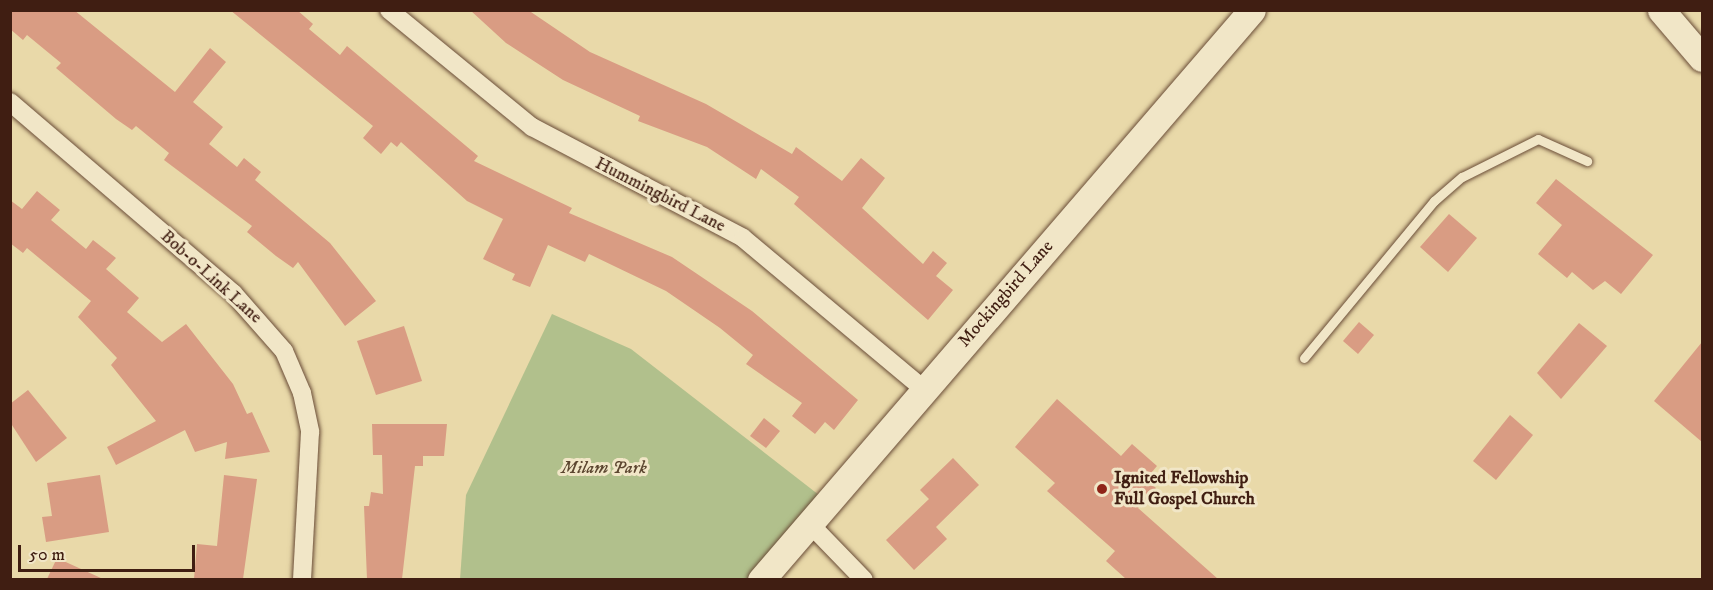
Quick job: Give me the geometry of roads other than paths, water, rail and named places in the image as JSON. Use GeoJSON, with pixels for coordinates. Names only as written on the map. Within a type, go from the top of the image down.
{"type":"FeatureCollection","features":[{"type":"Feature","properties":{"kind":"street","name":"Hummingbird Lane"},"geometry":{"type":"LineString","coordinates":[[389,10],[532,128],[742,238],[925,390]]}},
{"type":"Feature","properties":{"kind":"street","name":"Mockingbird Lane"},"geometry":{"type":"LineString","coordinates":[[761,579],[1252,10]]}},
{"type":"Feature","properties":{"kind":"street"},"geometry":{"type":"LineString","coordinates":[[1661,10],[1702,58]]}},
{"type":"Feature","properties":{"kind":"street","name":"Bob-o-Link Lane"},"geometry":{"type":"LineString","coordinates":[[10,102],[246,305],[284,351],[302,393],[310,432],[302,579]]}},
{"type":"Feature","properties":{"kind":"street"},"geometry":{"type":"LineString","coordinates":[[809,523],[864,579]]}},
{"type":"Feature","properties":{"kind":"lane"},"geometry":{"type":"LineString","coordinates":[[1304,358],[1434,201],[1462,177],[1538,139],[1587,161]]}},
{"type":"Feature","properties":{"kind":"place","name":"Ignited Fellowship Full Gospel Church"},"geometry":{"type":"Point","coordinates":[1102,489]}},
{"type":"Feature","properties":{"kind":"park label","name":"Milam Park"},"geometry":{"type":"Point","coordinates":[604,468]}}]}
